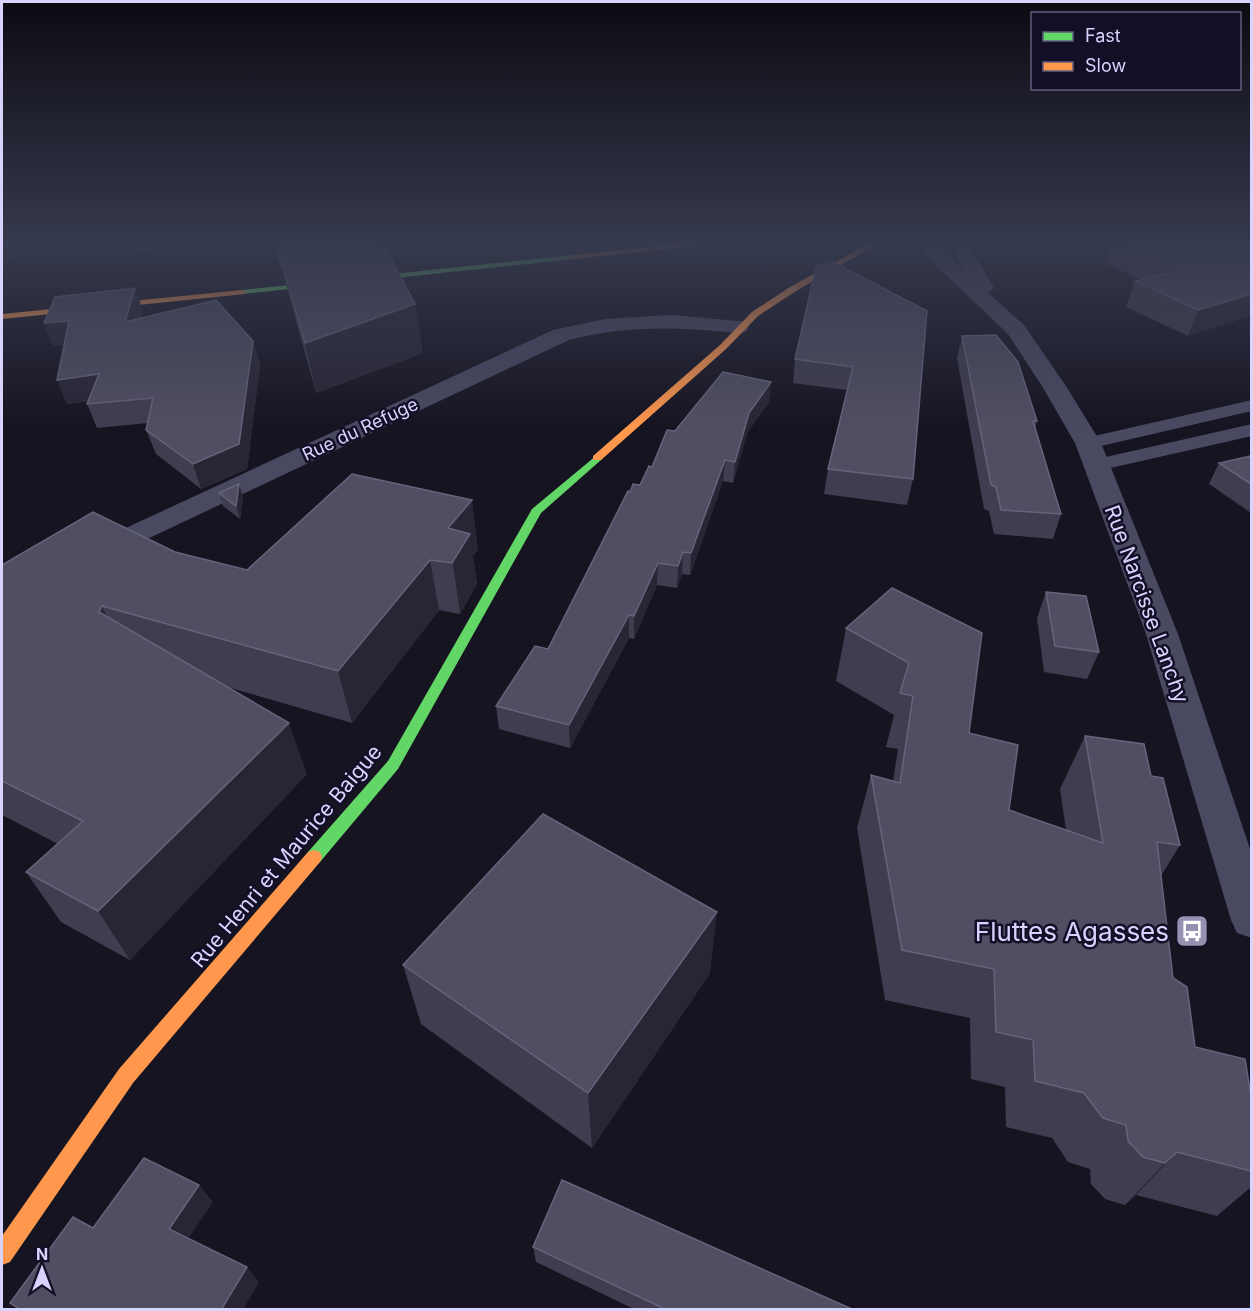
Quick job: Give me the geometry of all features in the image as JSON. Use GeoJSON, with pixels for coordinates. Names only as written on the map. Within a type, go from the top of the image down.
{"type":"FeatureCollection","features":[{"type":"Feature","properties":{"kind":"street"},"geometry":{"type":"LineString","coordinates":[[2,317],[114,305]]}},
{"type":"Feature","properties":{"kind":"street","name":"Rue Henri et Maurice Baigue"},"geometry":{"type":"LineString","coordinates":[[2,1254],[126,1076],[393,765],[536,511],[723,347],[738,327],[769,305]]}},
{"type":"Feature","properties":{"kind":"street","name":"Rue Narcisse Lanchy"},"geometry":{"type":"LineString","coordinates":[[990,305],[1016,330],[1054,386],[1092,454],[1162,634],[1251,920]]}},
{"type":"Feature","properties":{"kind":"street","name":"Rue Narcisse Lanchy"},"geometry":{"type":"LineString","coordinates":[[993,305],[996,311]]}},
{"type":"Feature","properties":{"kind":"street","name":"Rue du Refuge"},"geometry":{"type":"LineString","coordinates":[[80,560],[561,335],[616,322],[666,321],[738,327]]}},
{"type":"Feature","properties":{"kind":"lane"},"geometry":{"type":"LineString","coordinates":[[1092,454],[1251,405]]}},
{"type":"Feature","properties":{"kind":"lane"},"geometry":{"type":"LineString","coordinates":[[1092,454],[1251,430]]}},
{"type":"Feature","properties":{"kind":"building"},"geometry":{"type":"Polygon","coordinates":[[[52,305],[130,305],[125,322],[195,305],[221,305],[253,341],[239,444],[193,464],[146,430],[153,398],[87,404],[99,374],[57,380],[69,321],[44,323],[52,305]]]}},
{"type":"Feature","properties":{"kind":"building"},"geometry":{"type":"Polygon","coordinates":[[[294,305],[412,305],[305,343],[294,305]]]}},
{"type":"Feature","properties":{"kind":"building"},"geometry":{"type":"Polygon","coordinates":[[[807,305],[916,305],[927,311],[913,479],[828,469],[853,367],[795,359],[807,305]]]}},
{"type":"Feature","properties":{"kind":"building"},"geometry":{"type":"Polygon","coordinates":[[[1188,305],[1214,305],[1198,310],[1188,305]]]}},
{"type":"Feature","properties":{"kind":"building"},"geometry":{"type":"Polygon","coordinates":[[[996,335],[1018,362],[1037,421],[1033,421],[1061,514],[1001,510],[996,487],[991,485],[962,336],[996,335]]]}},
{"type":"Feature","properties":{"kind":"building"},"geometry":{"type":"Polygon","coordinates":[[[723,372],[771,382],[749,413],[735,462],[725,460],[691,553],[683,552],[678,566],[658,563],[634,616],[629,615],[569,725],[496,706],[535,646],[548,649],[628,491],[630,492],[633,484],[640,485],[649,466],[652,467],[667,430],[675,431],[723,372]]]}},
{"type":"Feature","properties":{"kind":"building"},"geometry":{"type":"Polygon","coordinates":[[[1251,456],[1251,484],[1219,463],[1251,456]]]}},
{"type":"Feature","properties":{"kind":"building"},"geometry":{"type":"Polygon","coordinates":[[[352,474],[472,500],[448,528],[470,534],[452,563],[430,560],[338,671],[102,606],[99,612],[289,723],[98,911],[26,872],[83,821],[2,781],[2,565],[93,512],[175,552],[247,570],[352,474]]]}},
{"type":"Feature","properties":{"kind":"building"},"geometry":{"type":"Polygon","coordinates":[[[239,484],[236,506],[219,493],[239,484]]]}},
{"type":"Feature","properties":{"kind":"building"},"geometry":{"type":"Polygon","coordinates":[[[892,588],[982,633],[969,733],[1018,745],[1009,810],[1103,843],[1085,736],[1144,744],[1151,776],[1163,778],[1180,845],[1157,842],[1173,978],[1187,987],[1195,1047],[1245,1059],[1251,1096],[1251,1171],[1177,1152],[1165,1163],[1143,1157],[1128,1141],[1126,1125],[1103,1118],[1084,1093],[1035,1081],[1033,1040],[996,1032],[994,969],[902,950],[871,775],[900,783],[913,696],[900,693],[909,663],[846,628],[892,588]]]}},
{"type":"Feature","properties":{"kind":"building"},"geometry":{"type":"Polygon","coordinates":[[[1046,592],[1086,596],[1099,652],[1055,646],[1046,592]]]}},
{"type":"Feature","properties":{"kind":"building"},"geometry":{"type":"Polygon","coordinates":[[[543,814],[717,912],[588,1093],[403,965],[543,814]]]}},
{"type":"Feature","properties":{"kind":"building"},"geometry":{"type":"Polygon","coordinates":[[[144,1158],[199,1185],[169,1229],[247,1267],[221,1310],[21,1310],[10,1303],[73,1217],[93,1228],[144,1158]]]}},
{"type":"Feature","properties":{"kind":"building"},"geometry":{"type":"Polygon","coordinates":[[[562,1180],[854,1310],[667,1310],[533,1247],[562,1180]]]}},
{"type":"Feature","properties":{"kind":"traffic: fast"},"geometry":{"type":"LineString","coordinates":[[314,857],[393,765],[536,511],[597,458]]}},
{"type":"Feature","properties":{"kind":"traffic: slow"},"geometry":{"type":"LineString","coordinates":[[2,317],[115,305]]}},
{"type":"Feature","properties":{"kind":"traffic: slow"},"geometry":{"type":"LineString","coordinates":[[597,458],[723,347],[755,314],[768,305]]}},
{"type":"Feature","properties":{"kind":"traffic: slow"},"geometry":{"type":"LineString","coordinates":[[2,1254],[126,1076],[314,857]]}},
{"type":"Feature","properties":{"kind":"place","name":"Fluttes Agasses"},"geometry":{"type":"Point","coordinates":[1192,931]}}]}
